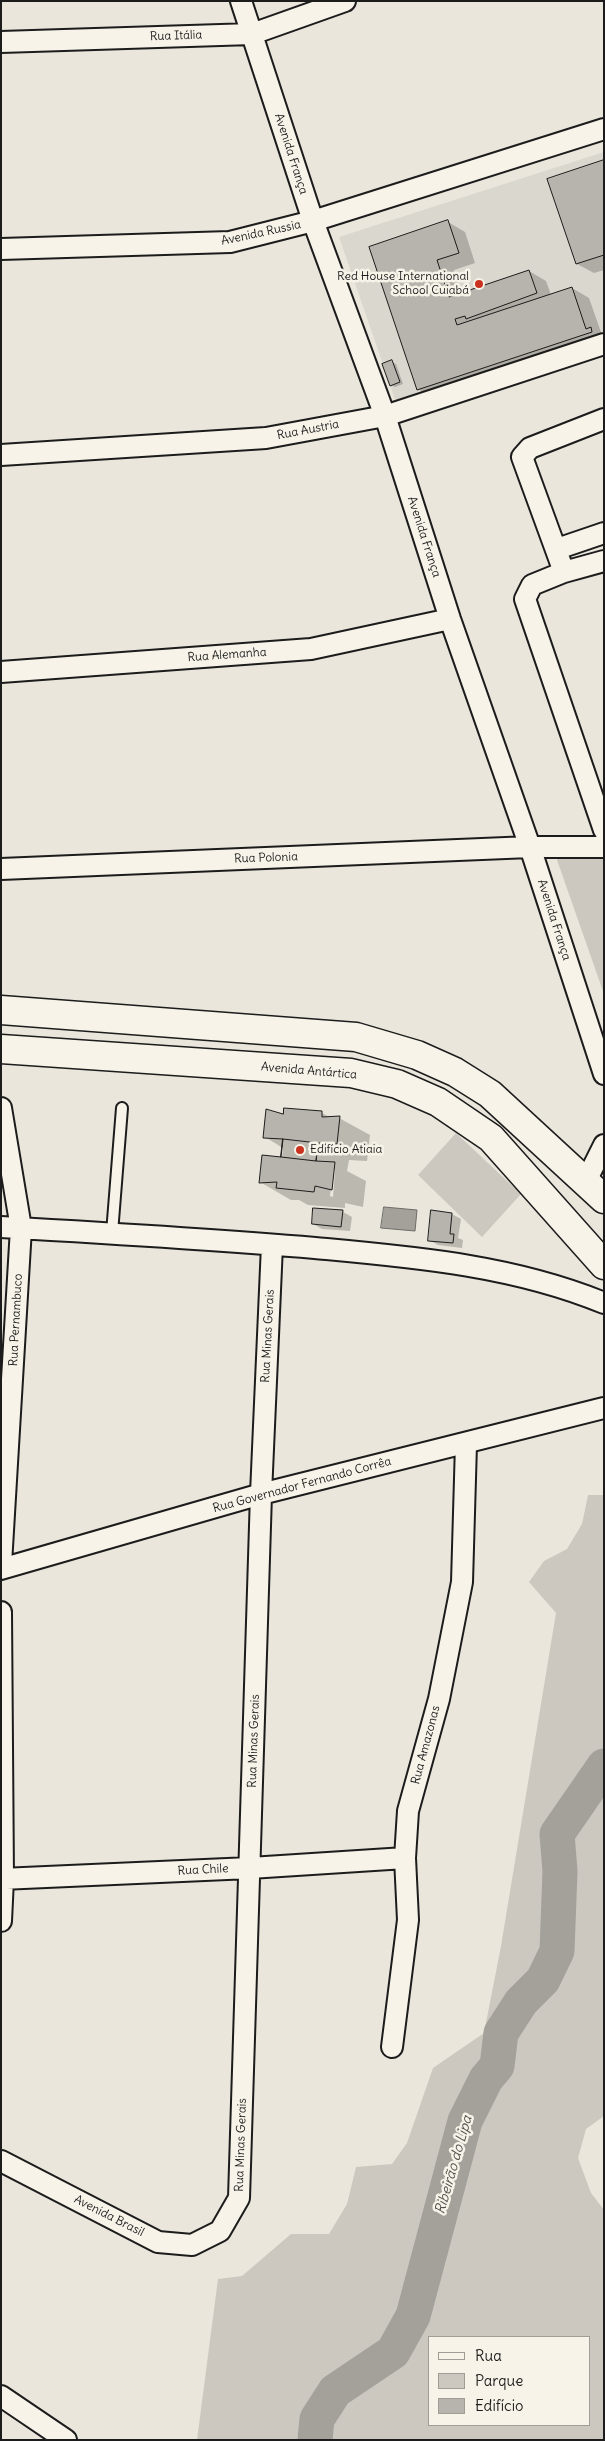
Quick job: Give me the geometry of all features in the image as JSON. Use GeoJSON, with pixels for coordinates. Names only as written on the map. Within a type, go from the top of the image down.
{"type":"FeatureCollection","features":[{"type":"Feature","properties":{"kind":"main road"},"geometry":{"type":"LineString","coordinates":[[1,1010],[356,1037],[417,1055],[455,1072],[490,1094],[595,1190],[561,1216]]}},
{"type":"Feature","properties":{"kind":"main road","name":"Avenida Antártica"},"geometry":{"type":"LineString","coordinates":[[1,1049],[351,1073],[397,1084],[438,1102],[492,1138],[604,1265]]}},
{"type":"Feature","properties":{"kind":"street","name":"Avenida França"},"geometry":{"type":"LineString","coordinates":[[241,1],[313,221],[385,416],[450,619],[530,847],[604,1074]]}},
{"type":"Feature","properties":{"kind":"street","name":"Rua Itália"},"geometry":{"type":"LineString","coordinates":[[1,42],[252,34],[346,1]]}},
{"type":"Feature","properties":{"kind":"street","name":"Avenida Russia"},"geometry":{"type":"LineString","coordinates":[[1,249],[230,242],[313,221],[604,129]]}},
{"type":"Feature","properties":{"kind":"street","name":"Rua Austria"},"geometry":{"type":"LineString","coordinates":[[1,455],[266,438],[385,416],[604,344]]}},
{"type":"Feature","properties":{"kind":"street"},"geometry":{"type":"LineString","coordinates":[[564,572],[522,457],[530,448],[604,419]]}},
{"type":"Feature","properties":{"kind":"street"},"geometry":{"type":"LineString","coordinates":[[557,549],[604,534]]}},
{"type":"Feature","properties":{"kind":"street"},"geometry":{"type":"LineString","coordinates":[[604,561],[564,572],[532,585],[525,599],[604,830]]}},
{"type":"Feature","properties":{"kind":"street","name":"Rua Alemanha"},"geometry":{"type":"LineString","coordinates":[[1,672],[311,649],[450,619]]}},
{"type":"Feature","properties":{"kind":"street"},"geometry":{"type":"LineString","coordinates":[[530,847],[604,847]]}},
{"type":"Feature","properties":{"kind":"street","name":"Rua Polonia"},"geometry":{"type":"LineString","coordinates":[[1,869],[530,847]]}},
{"type":"Feature","properties":{"kind":"street","name":"Rua Pernambuco"},"geometry":{"type":"LineString","coordinates":[[1,1108],[21,1228],[1,1564]]}},
{"type":"Feature","properties":{"kind":"street"},"geometry":{"type":"LineString","coordinates":[[595,1190],[604,1146]]}},
{"type":"Feature","properties":{"kind":"street"},"geometry":{"type":"LineString","coordinates":[[1,1227],[112,1233],[427,1258],[536,1281],[604,1303]]}},
{"type":"Feature","properties":{"kind":"street","name":"Rua Minas Gerais"},"geometry":{"type":"LineString","coordinates":[[220,2232],[240,2198],[261,1494],[272,1245]]}},
{"type":"Feature","properties":{"kind":"street","name":"Rua Governador Fernando Corrêa"},"geometry":{"type":"LineString","coordinates":[[1,1569],[261,1494],[604,1408]]}},
{"type":"Feature","properties":{"kind":"street","name":"Rua Amazonas"},"geometry":{"type":"LineString","coordinates":[[392,2047],[408,1920],[405,1858],[408,1810],[439,1699],[462,1582],[466,1444]]}},
{"type":"Feature","properties":{"kind":"street"},"geometry":{"type":"LineString","coordinates":[[1,1612],[1,1921]]}},
{"type":"Feature","properties":{"kind":"street","name":"Rua Chile"},"geometry":{"type":"LineString","coordinates":[[2,1879],[250,1868],[405,1858]]}},
{"type":"Feature","properties":{"kind":"street","name":"Avenida Brasil"},"geometry":{"type":"LineString","coordinates":[[1,2161],[158,2242],[192,2245],[220,2232]]}},
{"type":"Feature","properties":{"kind":"street"},"geometry":{"type":"LineString","coordinates":[[1,2396],[66,2440]]}},
{"type":"Feature","properties":{"kind":"lane"},"geometry":{"type":"LineString","coordinates":[[112,1233],[122,1108]]}},
{"type":"Feature","properties":{"kind":"shaded area","name":"Red House International School Cuiabá"},"geometry":{"type":"Polygon","coordinates":[[[604,152],[604,332],[396,402],[339,237],[604,152]]]}},
{"type":"Feature","properties":{"kind":"shaded area"},"geometry":{"type":"Polygon","coordinates":[[[384,1207],[417,1210],[415,1231],[381,1228],[384,1207]]]}},
{"type":"Feature","properties":{"kind":"green space"},"geometry":{"type":"Polygon","coordinates":[[[604,852],[604,994],[557,860],[565,853],[604,852]]]}},
{"type":"Feature","properties":{"kind":"green space"},"geometry":{"type":"Polygon","coordinates":[[[456,1133],[521,1194],[482,1237],[418,1175],[456,1133]]]}},
{"type":"Feature","properties":{"kind":"green space"},"geometry":{"type":"Polygon","coordinates":[[[588,1495],[604,1495],[604,2116],[586,2129],[578,2158],[591,2193],[604,2210],[604,2440],[197,2440],[218,2279],[242,2276],[291,2234],[329,2234],[347,2204],[356,2167],[392,2164],[407,2143],[433,2068],[484,2033],[501,1946],[556,1613],[529,1582],[544,1561],[567,1549],[582,1524],[588,1495]]]}},
{"type":"Feature","properties":{"kind":"building"},"geometry":{"type":"Polygon","coordinates":[[[604,160],[604,255],[576,264],[547,179],[604,160]]]}},
{"type":"Feature","properties":{"kind":"building"},"geometry":{"type":"Polygon","coordinates":[[[448,220],[459,253],[437,260],[449,297],[529,270],[537,293],[466,319],[465,316],[455,319],[457,325],[572,287],[586,329],[591,327],[592,332],[417,390],[369,247],[448,220]]]}},
{"type":"Feature","properties":{"kind":"building"},"geometry":{"type":"Polygon","coordinates":[[[392,360],[400,382],[390,386],[382,364],[392,360]]]}},
{"type":"Feature","properties":{"kind":"building","name":"Edifício Atiaia"},"geometry":{"type":"Polygon","coordinates":[[[284,1108],[322,1111],[322,1117],[340,1116],[337,1144],[318,1143],[316,1161],[335,1162],[332,1190],[315,1186],[314,1192],[276,1188],[277,1182],[259,1183],[262,1155],[281,1157],[283,1139],[263,1138],[266,1109],[283,1114],[284,1108]]]}},
{"type":"Feature","properties":{"kind":"building"},"geometry":{"type":"Polygon","coordinates":[[[283,1139],[318,1143],[316,1161],[281,1157],[283,1139]]]}},
{"type":"Feature","properties":{"kind":"building"},"geometry":{"type":"Polygon","coordinates":[[[313,1208],[343,1210],[341,1227],[312,1224],[313,1208]]]}},
{"type":"Feature","properties":{"kind":"building"},"geometry":{"type":"Polygon","coordinates":[[[431,1210],[452,1213],[450,1234],[454,1234],[453,1243],[428,1241],[431,1210]]]}},
{"type":"Feature","properties":{"kind":"waterway","name":"Ribeirão do Lipa"},"geometry":{"type":"LineString","coordinates":[[315,2440],[317,2419],[335,2391],[393,2352],[413,2316],[465,2121],[486,2079],[497,2066],[501,2033],[521,2002],[543,1980],[557,1951],[560,1871],[557,1834],[604,1766]]}},
{"type":"Feature","properties":{"kind":"place","name":"Red House International School Cuiabá"},"geometry":{"type":"Point","coordinates":[479,284]}},
{"type":"Feature","properties":{"kind":"place","name":"Edifício Atiaia"},"geometry":{"type":"Point","coordinates":[300,1150]}}]}
